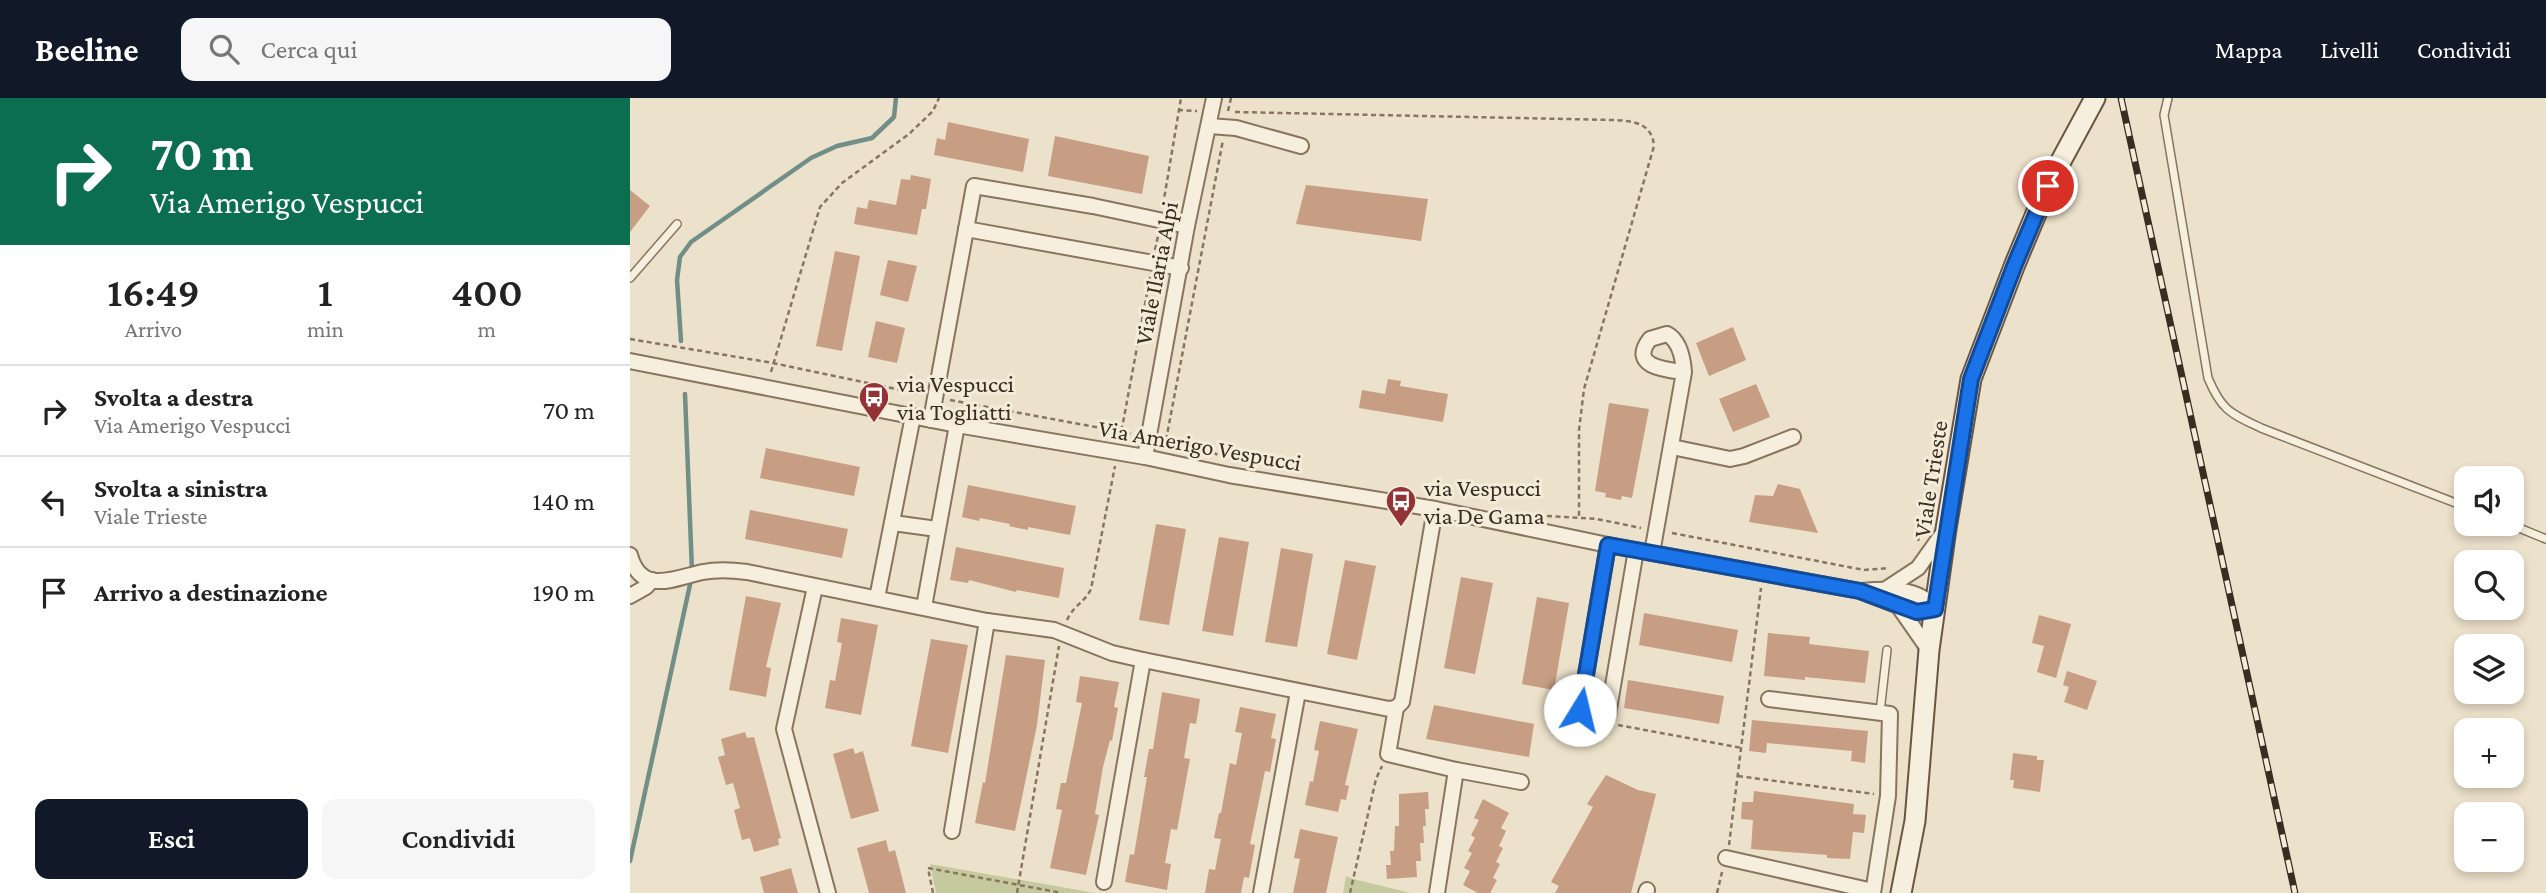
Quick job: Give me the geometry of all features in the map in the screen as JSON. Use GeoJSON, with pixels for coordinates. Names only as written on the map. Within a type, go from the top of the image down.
{"type":"FeatureCollection","features":[{"type":"Feature","properties":{"kind":"main road","name":"Viale Trieste"},"geometry":{"type":"LineString","coordinates":[[1901,893],[1915,821],[1929,650],[1971,379],[2048,186],[2095,98]]}},
{"type":"Feature","properties":{"kind":"street","name":"Viale Ilaria Alpi"},"geometry":{"type":"LineString","coordinates":[[1145,457],[1187,226],[1214,98]]}},
{"type":"Feature","properties":{"kind":"street"},"geometry":{"type":"LineString","coordinates":[[1209,126],[1236,128],[1301,146]]}},
{"type":"Feature","properties":{"kind":"street"},"geometry":{"type":"LineString","coordinates":[[932,419],[974,186],[1093,206],[1187,226]]}},
{"type":"Feature","properties":{"kind":"street"},"geometry":{"type":"LineString","coordinates":[[966,229],[1181,268]]}},
{"type":"Feature","properties":{"kind":"street","name":"Via Amerigo Vespucci"},"geometry":{"type":"LineString","coordinates":[[630,361],[957,425],[1145,457],[1229,475],[1435,509],[1636,551],[1860,591],[1917,612],[1935,609],[1928,600],[1916,594],[1886,589],[1860,591]]}},
{"type":"Feature","properties":{"kind":"street"},"geometry":{"type":"LineString","coordinates":[[1651,553],[1684,372]]}},
{"type":"Feature","properties":{"kind":"street"},"geometry":{"type":"LineString","coordinates":[[877,598],[913,416]]}},
{"type":"Feature","properties":{"kind":"street"},"geometry":{"type":"LineString","coordinates":[[924,607],[957,425]]}},
{"type":"Feature","properties":{"kind":"street"},"geometry":{"type":"LineString","coordinates":[[1672,447],[1730,459],[1793,437]]}},
{"type":"Feature","properties":{"kind":"street"},"geometry":{"type":"LineString","coordinates":[[1435,509],[1402,702],[1396,708],[1388,754],[1521,782]]}},
{"type":"Feature","properties":{"kind":"street"},"geometry":{"type":"LineString","coordinates":[[893,523],[937,529]]}},
{"type":"Feature","properties":{"kind":"street","name":"Via Amerigo Vespucci"},"geometry":{"type":"LineString","coordinates":[[1886,589],[1918,568],[1946,527]]}},
{"type":"Feature","properties":{"kind":"street"},"geometry":{"type":"LineString","coordinates":[[1608,545],[1580,710],[1608,715],[1636,551]]}},
{"type":"Feature","properties":{"kind":"street"},"geometry":{"type":"LineString","coordinates":[[630,555],[638,571],[652,580],[665,583],[704,572],[727,569],[987,621],[1062,633],[1112,653],[1143,660],[1298,692],[1389,709],[1396,708]]}},
{"type":"Feature","properties":{"kind":"street"},"geometry":{"type":"LineString","coordinates":[[630,596],[646,587],[652,580]]}},
{"type":"Feature","properties":{"kind":"street"},"geometry":{"type":"LineString","coordinates":[[815,587],[784,729],[828,893]]}},
{"type":"Feature","properties":{"kind":"street"},"geometry":{"type":"LineString","coordinates":[[1898,606],[1929,650]]}},
{"type":"Feature","properties":{"kind":"street"},"geometry":{"type":"LineString","coordinates":[[952,831],[987,621]]}},
{"type":"Feature","properties":{"kind":"street"},"geometry":{"type":"LineString","coordinates":[[1104,882],[1143,660]]}},
{"type":"Feature","properties":{"kind":"street"},"geometry":{"type":"LineString","coordinates":[[1261,893],[1298,692]]}},
{"type":"Feature","properties":{"kind":"street"},"geometry":{"type":"LineString","coordinates":[[1726,858],[1873,892],[1888,796],[1890,714],[1769,699]]}},
{"type":"Feature","properties":{"kind":"street"},"geometry":{"type":"LineString","coordinates":[[1437,893],[1456,770]]}},
{"type":"Feature","properties":{"kind":"lane"},"geometry":{"type":"LineString","coordinates":[[2168,98],[2164,115],[2208,378],[2217,399],[2229,412],[2261,428],[2454,502]]}},
{"type":"Feature","properties":{"kind":"lane"},"geometry":{"type":"LineString","coordinates":[[630,278],[677,224]]}},
{"type":"Feature","properties":{"kind":"lane"},"geometry":{"type":"LineString","coordinates":[[2524,530],[2546,538]]}},
{"type":"Feature","properties":{"kind":"lane"},"geometry":{"type":"LineString","coordinates":[[1880,712],[1887,650]]}},
{"type":"Feature","properties":{"kind":"path"},"geometry":{"type":"LineString","coordinates":[[766,389],[820,207],[842,183],[909,134],[933,111],[939,98]]}},
{"type":"Feature","properties":{"kind":"path"},"geometry":{"type":"LineString","coordinates":[[1017,893],[1062,633],[1072,610],[1088,596],[1091,589],[1181,98]]}},
{"type":"Feature","properties":{"kind":"path"},"geometry":{"type":"LineString","coordinates":[[1228,111],[1231,98]]}},
{"type":"Feature","properties":{"kind":"path"},"geometry":{"type":"LineString","coordinates":[[1166,440],[1224,136],[1233,139],[1238,112],[1634,122],[1644,125],[1654,146],[1584,390],[1579,430],[1579,518]]}},
{"type":"Feature","properties":{"kind":"path"},"geometry":{"type":"LineString","coordinates":[[630,339],[773,363],[934,397],[1202,447],[1225,458]]}},
{"type":"Feature","properties":{"kind":"path"},"geometry":{"type":"LineString","coordinates":[[1539,515],[1579,518],[1656,530],[1864,570],[1883,570],[1896,566]]}},
{"type":"Feature","properties":{"kind":"path"},"geometry":{"type":"LineString","coordinates":[[1914,550],[1922,524],[1946,527]]}},
{"type":"Feature","properties":{"kind":"path"},"geometry":{"type":"LineString","coordinates":[[1717,893],[1726,858],[1742,748],[1762,574]]}},
{"type":"Feature","properties":{"kind":"path"},"geometry":{"type":"LineString","coordinates":[[1607,724],[1742,748]]}},
{"type":"Feature","properties":{"kind":"path"},"geometry":{"type":"LineString","coordinates":[[1350,893],[1376,779],[1388,754]]}},
{"type":"Feature","properties":{"kind":"path"},"geometry":{"type":"LineString","coordinates":[[1738,776],[1888,796]]}},
{"type":"Feature","properties":{"kind":"path"},"geometry":{"type":"LineString","coordinates":[[933,893],[928,869],[1062,893]]}},
{"type":"Feature","properties":{"kind":"green space"},"geometry":{"type":"Polygon","coordinates":[[[930,864],[1095,893],[936,893],[930,864]]]}},
{"type":"Feature","properties":{"kind":"green space"},"geometry":{"type":"Polygon","coordinates":[[[1346,876],[1353,879],[1411,893],[1343,893],[1346,876]]]}},
{"type":"Feature","properties":{"kind":"building"},"geometry":{"type":"Polygon","coordinates":[[[948,122],[1029,139],[1023,172],[934,155],[937,138],[945,140],[948,122]]]}},
{"type":"Feature","properties":{"kind":"building"},"geometry":{"type":"Polygon","coordinates":[[[1055,136],[1149,156],[1142,194],[1048,176],[1055,136]]]}},
{"type":"Feature","properties":{"kind":"building"},"geometry":{"type":"Polygon","coordinates":[[[911,175],[931,179],[926,209],[922,209],[917,235],[854,224],[857,207],[867,209],[869,200],[896,205],[901,179],[910,180],[911,175]]]}},
{"type":"Feature","properties":{"kind":"building"},"geometry":{"type":"Polygon","coordinates":[[[1306,185],[1428,199],[1421,241],[1296,224],[1306,185]]]}},
{"type":"Feature","properties":{"kind":"building"},"geometry":{"type":"Polygon","coordinates":[[[630,190],[650,206],[630,232],[630,190]]]}},
{"type":"Feature","properties":{"kind":"building"},"geometry":{"type":"Polygon","coordinates":[[[835,251],[860,256],[842,351],[816,346],[835,251]]]}},
{"type":"Feature","properties":{"kind":"building"},"geometry":{"type":"Polygon","coordinates":[[[888,260],[917,266],[908,302],[880,295],[888,260]]]}},
{"type":"Feature","properties":{"kind":"building"},"geometry":{"type":"Polygon","coordinates":[[[876,321],[905,328],[897,363],[868,357],[876,321]]]}},
{"type":"Feature","properties":{"kind":"building"},"geometry":{"type":"Polygon","coordinates":[[[1733,327],[1746,360],[1709,376],[1696,343],[1733,327]]]}},
{"type":"Feature","properties":{"kind":"building"},"geometry":{"type":"Polygon","coordinates":[[[1388,379],[1401,381],[1400,386],[1448,394],[1443,422],[1359,408],[1362,390],[1385,394],[1388,379]]]}},
{"type":"Feature","properties":{"kind":"building"},"geometry":{"type":"Polygon","coordinates":[[[1756,384],[1770,417],[1733,432],[1719,399],[1756,384]]]}},
{"type":"Feature","properties":{"kind":"building"},"geometry":{"type":"Polygon","coordinates":[[[1609,403],[1649,409],[1632,498],[1622,496],[1621,500],[1605,497],[1606,493],[1595,491],[1609,403]]]}},
{"type":"Feature","properties":{"kind":"building"},"geometry":{"type":"Polygon","coordinates":[[[766,448],[860,467],[854,496],[760,478],[766,448]]]}},
{"type":"Feature","properties":{"kind":"building"},"geometry":{"type":"Polygon","coordinates":[[[1778,484],[1800,489],[1818,533],[1749,522],[1755,495],[1773,496],[1778,484]]]}},
{"type":"Feature","properties":{"kind":"building"},"geometry":{"type":"Polygon","coordinates":[[[968,485],[1076,506],[1070,535],[962,517],[968,485]]]}},
{"type":"Feature","properties":{"kind":"building"},"geometry":{"type":"Polygon","coordinates":[[[750,510],[848,529],[842,558],[745,539],[750,510]]]}},
{"type":"Feature","properties":{"kind":"building"},"geometry":{"type":"Polygon","coordinates":[[[1156,524],[1186,529],[1169,625],[1139,620],[1156,524]]]}},
{"type":"Feature","properties":{"kind":"building"},"geometry":{"type":"Polygon","coordinates":[[[1219,537],[1249,542],[1233,636],[1202,631],[1219,537]]]}},
{"type":"Feature","properties":{"kind":"building"},"geometry":{"type":"Polygon","coordinates":[[[956,547],[1064,568],[1059,598],[1017,590],[1016,592],[969,580],[968,583],[950,580],[956,547]]]}},
{"type":"Feature","properties":{"kind":"building"},"geometry":{"type":"Polygon","coordinates":[[[1281,548],[1313,554],[1297,647],[1265,642],[1281,548]]]}},
{"type":"Feature","properties":{"kind":"building"},"geometry":{"type":"Polygon","coordinates":[[[1345,560],[1376,566],[1357,660],[1327,654],[1345,560]]]}},
{"type":"Feature","properties":{"kind":"building"},"geometry":{"type":"Polygon","coordinates":[[[1461,577],[1493,583],[1475,674],[1444,668],[1461,577]]]}},
{"type":"Feature","properties":{"kind":"building"},"geometry":{"type":"Polygon","coordinates":[[[746,596],[781,603],[766,667],[771,668],[766,697],[729,690],[746,596]]]}},
{"type":"Feature","properties":{"kind":"building"},"geometry":{"type":"Polygon","coordinates":[[[1537,597],[1569,603],[1554,690],[1522,684],[1537,597]]]}},
{"type":"Feature","properties":{"kind":"building"},"geometry":{"type":"Polygon","coordinates":[[[1644,613],[1738,630],[1732,662],[1639,645],[1644,613]]]}},
{"type":"Feature","properties":{"kind":"building"},"geometry":{"type":"Polygon","coordinates":[[[2039,615],[2071,624],[2056,678],[2037,672],[2044,646],[2032,643],[2039,615]]]}},
{"type":"Feature","properties":{"kind":"building"},"geometry":{"type":"Polygon","coordinates":[[[841,618],[878,625],[861,715],[825,708],[830,680],[835,681],[842,643],[837,642],[841,618]]]}},
{"type":"Feature","properties":{"kind":"building"},"geometry":{"type":"Polygon","coordinates":[[[1768,633],[1810,637],[1809,644],[1869,651],[1865,683],[1764,676],[1768,633]]]}},
{"type":"Feature","properties":{"kind":"building"},"geometry":{"type":"Polygon","coordinates":[[[931,639],[968,645],[948,753],[911,746],[931,639]]]}},
{"type":"Feature","properties":{"kind":"building"},"geometry":{"type":"Polygon","coordinates":[[[1006,655],[1045,660],[1037,725],[1015,831],[975,823],[983,782],[985,783],[1006,655]]]}},
{"type":"Feature","properties":{"kind":"building"},"geometry":{"type":"Polygon","coordinates":[[[2067,671],[2097,681],[2087,710],[2064,702],[2069,687],[2063,685],[2067,671]]]}},
{"type":"Feature","properties":{"kind":"building"},"geometry":{"type":"Polygon","coordinates":[[[1080,676],[1119,682],[1114,707],[1118,708],[1112,741],[1110,740],[1103,767],[1095,814],[1099,815],[1086,875],[1050,868],[1062,810],[1056,809],[1061,783],[1066,783],[1082,703],[1076,702],[1080,676]]]}},
{"type":"Feature","properties":{"kind":"building"},"geometry":{"type":"Polygon","coordinates":[[[1628,680],[1724,696],[1719,724],[1624,708],[1628,680]]]}},
{"type":"Feature","properties":{"kind":"building"},"geometry":{"type":"Polygon","coordinates":[[[1162,692],[1200,699],[1196,724],[1190,723],[1184,758],[1190,759],[1177,830],[1171,829],[1165,863],[1171,864],[1167,890],[1125,882],[1130,854],[1134,855],[1147,777],[1144,777],[1149,749],[1153,749],[1162,692]]]}},
{"type":"Feature","properties":{"kind":"building"},"geometry":{"type":"Polygon","coordinates":[[[1434,705],[1534,724],[1529,757],[1426,739],[1434,705]]]}},
{"type":"Feature","properties":{"kind":"building"},"geometry":{"type":"Polygon","coordinates":[[[1240,707],[1276,714],[1271,738],[1276,739],[1270,772],[1265,771],[1250,844],[1255,845],[1249,878],[1244,877],[1241,893],[1205,893],[1209,869],[1215,870],[1221,839],[1214,838],[1230,763],[1236,765],[1242,733],[1235,732],[1240,707]]]}},
{"type":"Feature","properties":{"kind":"building"},"geometry":{"type":"Polygon","coordinates":[[[1752,720],[1868,731],[1865,763],[1851,761],[1852,751],[1767,743],[1766,753],[1749,751],[1752,720]]]}},
{"type":"Feature","properties":{"kind":"building"},"geometry":{"type":"Polygon","coordinates":[[[1320,721],[1358,729],[1345,785],[1349,786],[1346,800],[1341,799],[1338,812],[1305,805],[1319,751],[1314,750],[1320,721]]]}},
{"type":"Feature","properties":{"kind":"building"},"geometry":{"type":"Polygon","coordinates":[[[745,732],[747,738],[754,737],[781,838],[778,839],[779,845],[754,852],[750,838],[742,840],[734,810],[740,808],[733,783],[726,785],[718,757],[725,755],[721,739],[745,732]]]}},
{"type":"Feature","properties":{"kind":"building"},"geometry":{"type":"Polygon","coordinates":[[[853,748],[855,754],[863,751],[879,811],[851,819],[833,754],[853,748]]]}},
{"type":"Feature","properties":{"kind":"building"},"geometry":{"type":"Polygon","coordinates":[[[2013,753],[2037,756],[2037,760],[2044,760],[2040,792],[2013,788],[2014,780],[2010,780],[2013,753]]]}},
{"type":"Feature","properties":{"kind":"building"},"geometry":{"type":"Polygon","coordinates":[[[1606,775],[1638,790],[1656,794],[1631,893],[1555,893],[1559,886],[1551,882],[1593,807],[1587,804],[1606,775]]]}},
{"type":"Feature","properties":{"kind":"building"},"geometry":{"type":"Polygon","coordinates":[[[1754,791],[1854,804],[1853,814],[1866,815],[1864,833],[1853,832],[1850,859],[1751,849],[1753,820],[1741,819],[1742,802],[1753,802],[1754,791]]]}},
{"type":"Feature","properties":{"kind":"building"},"geometry":{"type":"Polygon","coordinates":[[[1428,792],[1429,809],[1425,809],[1424,843],[1420,843],[1421,861],[1416,861],[1417,877],[1387,879],[1386,865],[1391,865],[1390,851],[1394,851],[1395,826],[1399,826],[1399,794],[1428,792]]]}},
{"type":"Feature","properties":{"kind":"building"},"geometry":{"type":"Polygon","coordinates":[[[1483,799],[1509,813],[1501,828],[1506,831],[1499,846],[1503,848],[1496,862],[1500,864],[1493,878],[1497,880],[1490,893],[1478,893],[1463,885],[1470,871],[1464,868],[1472,853],[1468,851],[1475,838],[1471,835],[1479,820],[1474,818],[1483,799]]]}},
{"type":"Feature","properties":{"kind":"building"},"geometry":{"type":"Polygon","coordinates":[[[1300,829],[1338,837],[1326,893],[1293,893],[1300,859],[1294,858],[1300,829]]]}},
{"type":"Feature","properties":{"kind":"building"},"geometry":{"type":"Polygon","coordinates":[[[886,840],[889,852],[895,850],[906,893],[869,893],[857,848],[886,840]]]}},
{"type":"Feature","properties":{"kind":"building"},"geometry":{"type":"Polygon","coordinates":[[[791,868],[798,893],[764,893],[760,877],[791,868]]]}},
{"type":"Feature","properties":{"kind":"waterway"},"geometry":{"type":"LineString","coordinates":[[681,341],[677,280],[680,257],[691,242],[811,158],[837,146],[872,138],[894,117],[896,98]]}},
{"type":"Feature","properties":{"kind":"waterway"},"geometry":{"type":"LineString","coordinates":[[685,394],[692,571]]}},
{"type":"Feature","properties":{"kind":"waterway"},"geometry":{"type":"LineString","coordinates":[[630,861],[691,580]]}},
{"type":"Feature","properties":{"kind":"railway"},"geometry":{"type":"LineString","coordinates":[[2121,98],[2295,893]]}},
{"type":"Feature","properties":{"kind":"place","name":"via Vespucci via Togliatti"},"geometry":{"type":"Point","coordinates":[874,424]}},
{"type":"Feature","properties":{"kind":"place","name":"via Vespucci via De Gama"},"geometry":{"type":"Point","coordinates":[1401,528]}},
{"type":"Feature","properties":{"kind":"route"},"geometry":{"type":"LineString","coordinates":[[1580,710],[1608,545],[1860,591],[1917,612],[1935,609],[1971,379],[2048,186]]}}]}
